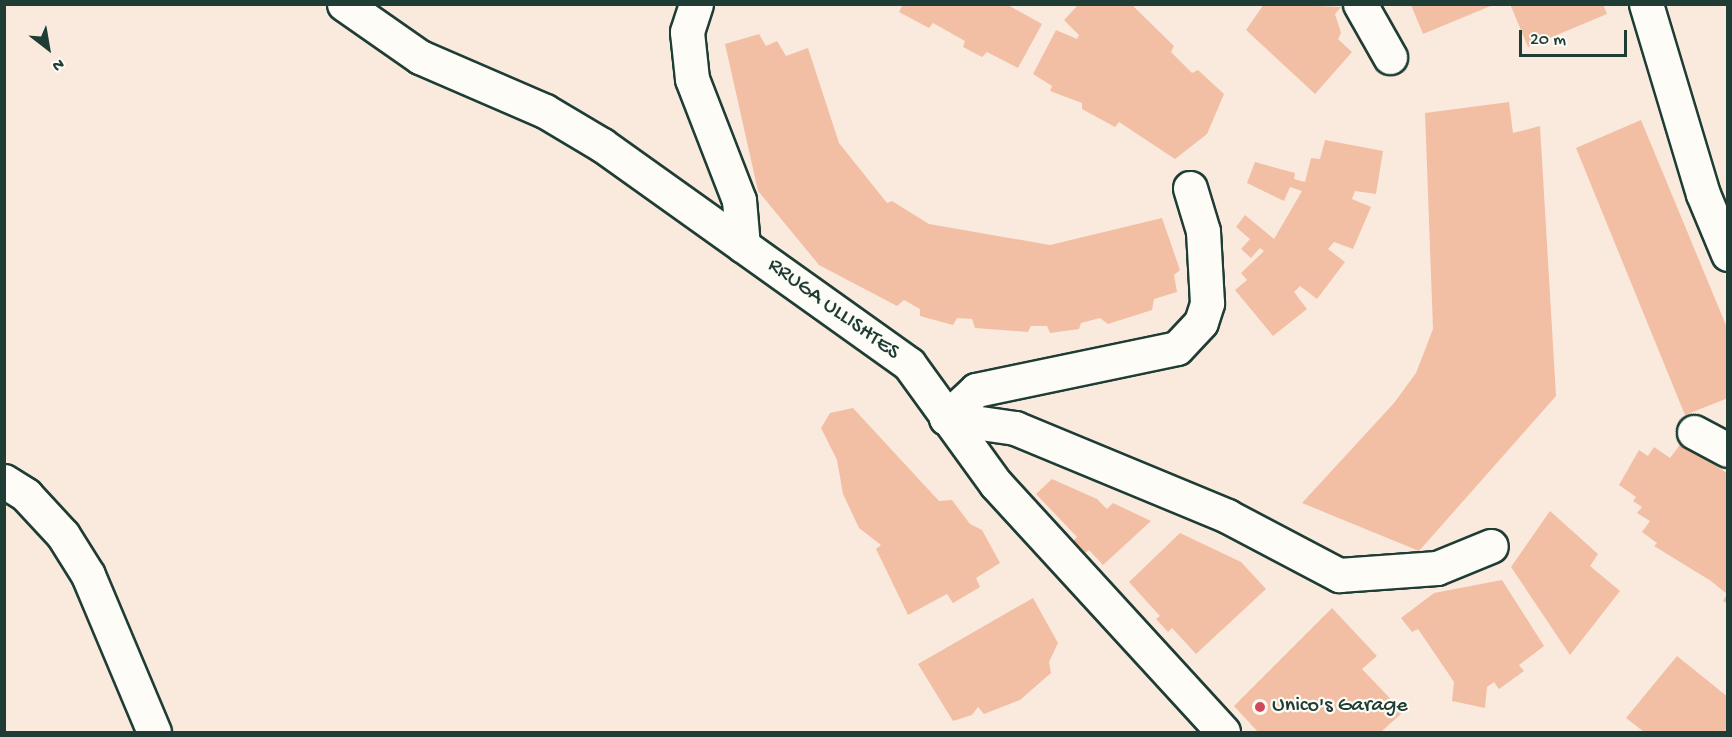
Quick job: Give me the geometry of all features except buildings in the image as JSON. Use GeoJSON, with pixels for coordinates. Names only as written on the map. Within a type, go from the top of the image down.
{"type":"FeatureCollection","features":[{"type":"Feature","properties":{"kind":"street","name":"RRUGA ULLISHTES"},"geometry":{"type":"LineString","coordinates":[[344,4],[420,57],[545,111],[602,145],[909,364],[946,417],[1040,534],[1223,732]]}},
{"type":"Feature","properties":{"kind":"street"},"geometry":{"type":"LineString","coordinates":[[696,4],[687,32],[692,79],[739,200],[743,246]]}},
{"type":"Feature","properties":{"kind":"street"},"geometry":{"type":"LineString","coordinates":[[1360,4],[1390,57]]}},
{"type":"Feature","properties":{"kind":"street"},"geometry":{"type":"LineString","coordinates":[[1646,4],[1703,194],[1728,254]]}},
{"type":"Feature","properties":{"kind":"street"},"geometry":{"type":"LineString","coordinates":[[946,417],[976,390],[1177,348],[1201,322],[1207,303],[1203,231],[1190,188]]}},
{"type":"Feature","properties":{"kind":"street"},"geometry":{"type":"LineString","coordinates":[[946,417],[1015,428],[1227,516],[1339,575],[1437,568],[1491,546]]}},
{"type":"Feature","properties":{"kind":"street"},"geometry":{"type":"LineString","coordinates":[[1694,432],[1728,450]]}},
{"type":"Feature","properties":{"kind":"street"},"geometry":{"type":"LineString","coordinates":[[4,481],[26,495],[63,535],[88,575],[154,732]]}},
{"type":"Feature","properties":{"kind":"place","name":"Unico's Garage"},"geometry":{"type":"Point","coordinates":[1260,707]}}]}
